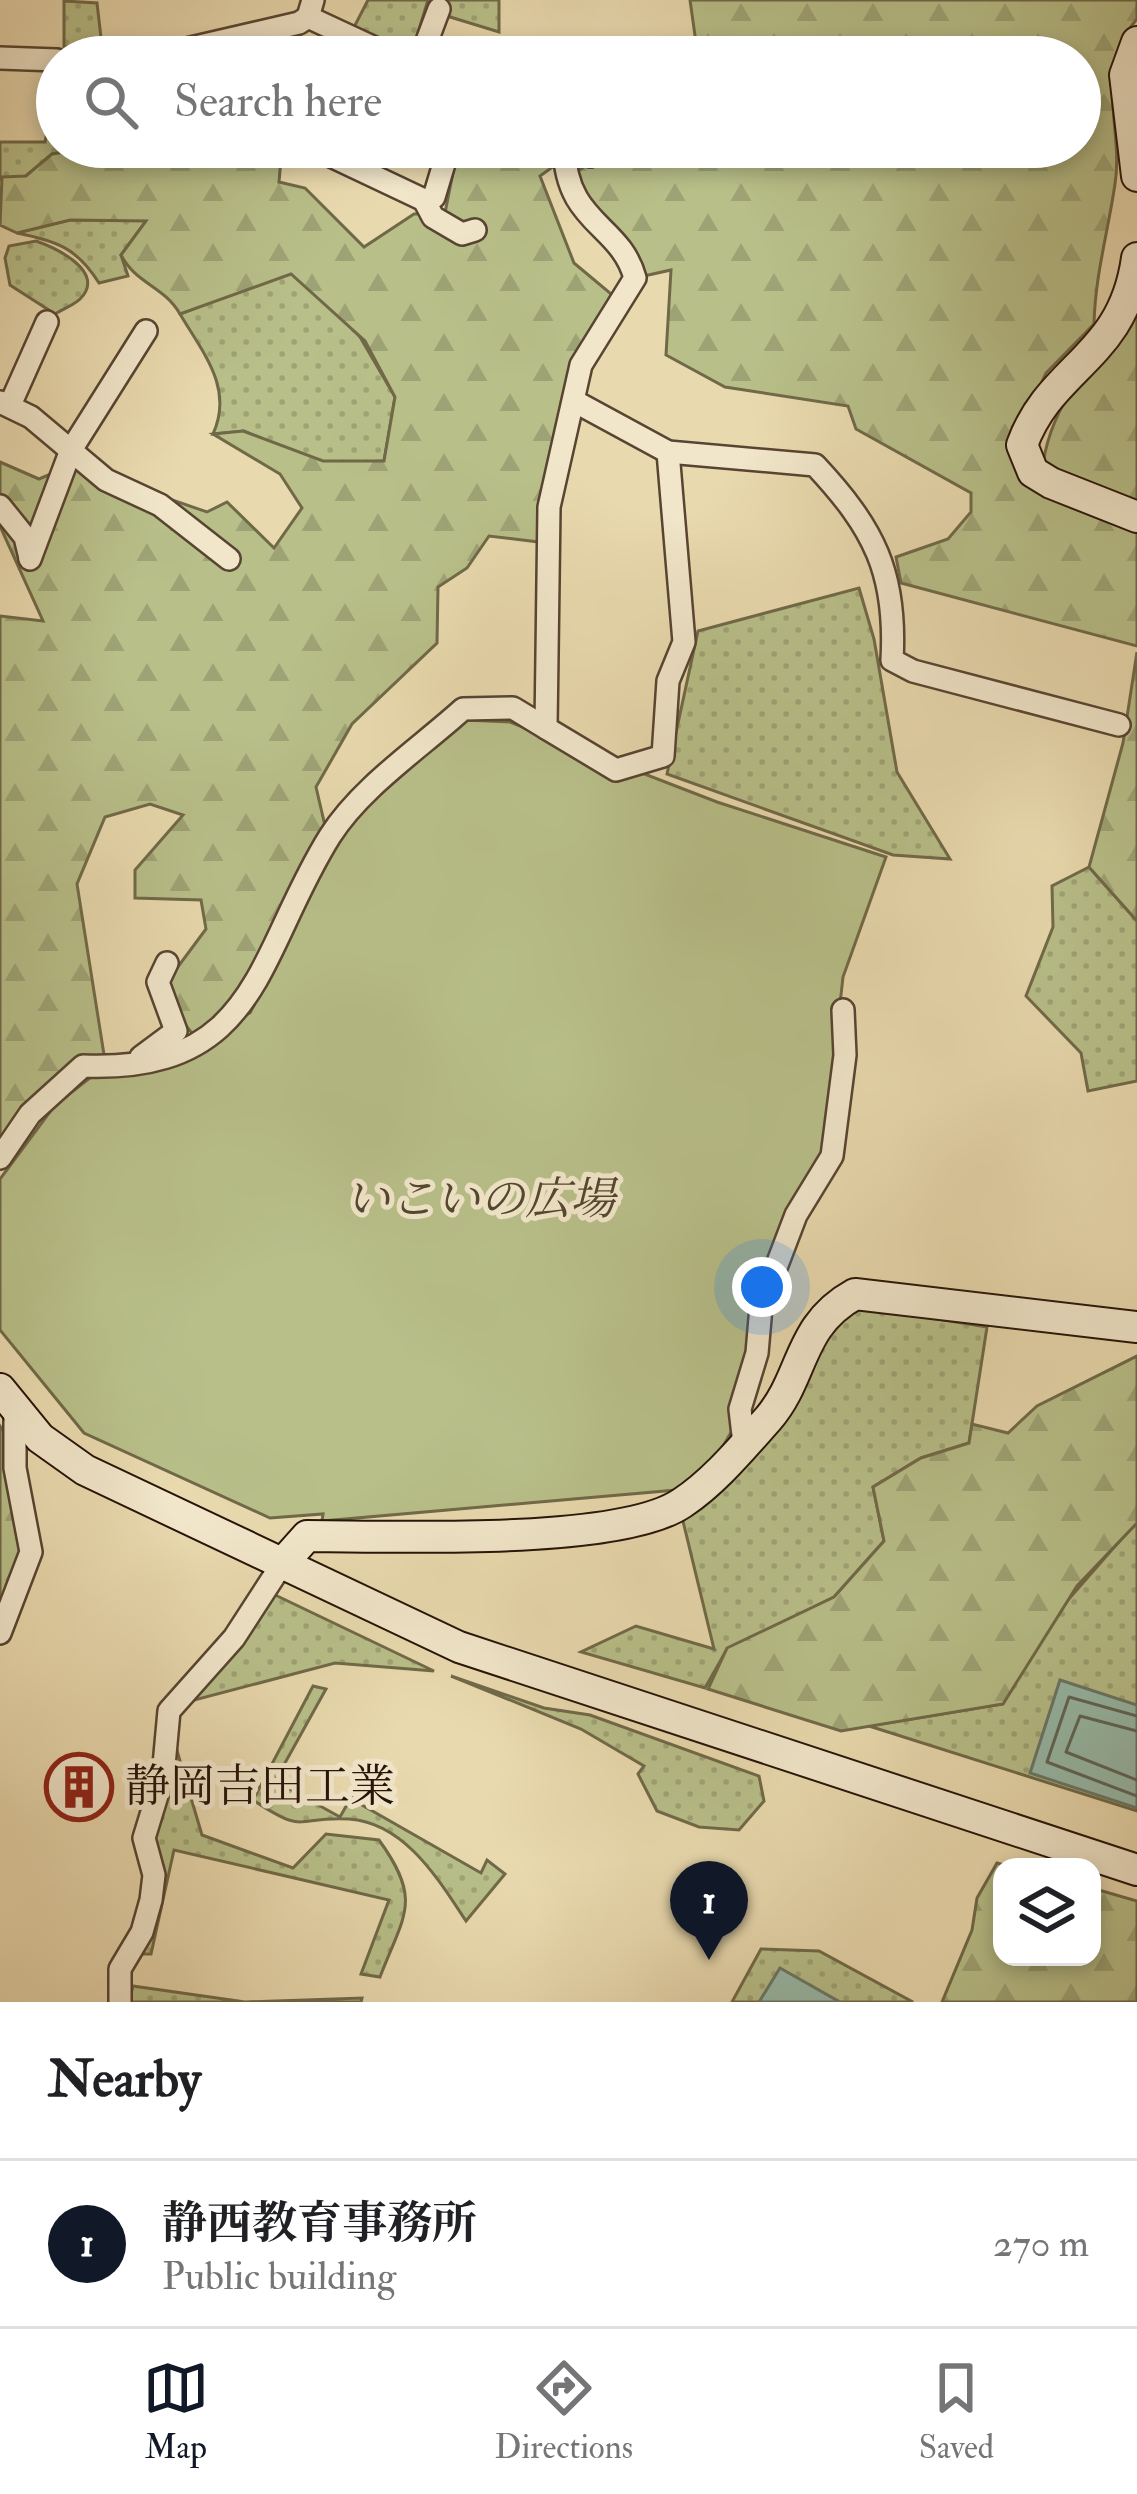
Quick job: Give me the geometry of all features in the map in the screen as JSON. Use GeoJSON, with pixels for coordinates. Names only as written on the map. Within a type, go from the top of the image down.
{"type":"FeatureCollection","features":[{"type":"Feature","properties":{"kind":"street"},"geometry":{"type":"LineString","coordinates":[[429,36],[440,8]]}},
{"type":"Feature","properties":{"kind":"street"},"geometry":{"type":"LineString","coordinates":[[222,36],[311,9],[357,36]]}},
{"type":"Feature","properties":{"kind":"street"},"geometry":{"type":"LineString","coordinates":[[1137,42],[1125,75],[1137,176]]}},
{"type":"Feature","properties":{"kind":"street"},"geometry":{"type":"LineString","coordinates":[[0,58],[36,59]]}},
{"type":"Feature","properties":{"kind":"street"},"geometry":{"type":"LineString","coordinates":[[367,168],[424,200],[433,217],[462,234],[475,230]]}},
{"type":"Feature","properties":{"kind":"street"},"geometry":{"type":"LineString","coordinates":[[424,200],[434,197],[442,168]]}},
{"type":"Feature","properties":{"kind":"street"},"geometry":{"type":"LineString","coordinates":[[546,728],[549,507],[581,365],[635,278],[629,258],[579,209],[570,168]]}},
{"type":"Feature","properties":{"kind":"street"},"geometry":{"type":"LineString","coordinates":[[1137,258],[1121,315],[1103,344],[1035,412],[1022,445],[1033,472],[1137,517]]}},
{"type":"Feature","properties":{"kind":"street"},"geometry":{"type":"LineString","coordinates":[[47,322],[5,404],[106,480],[160,505],[229,559]]}},
{"type":"Feature","properties":{"kind":"street"},"geometry":{"type":"LineString","coordinates":[[0,506],[25,537],[30,559],[71,451],[146,331]]}},
{"type":"Feature","properties":{"kind":"street"},"geometry":{"type":"LineString","coordinates":[[574,401],[668,452],[815,465],[848,502],[887,571],[895,605],[892,660],[913,671],[1119,725]]}},
{"type":"Feature","properties":{"kind":"street"},"geometry":{"type":"LineString","coordinates":[[0,1158],[58,1083],[83,1066],[126,1068],[201,1044],[239,1010],[331,835],[463,710],[513,708],[616,770],[663,756],[668,681],[684,642],[668,452]]}},
{"type":"Feature","properties":{"kind":"street"},"geometry":{"type":"LineString","coordinates":[[126,1068],[176,1030],[158,982],[167,963]]}},
{"type":"Feature","properties":{"kind":"street"},"geometry":{"type":"LineString","coordinates":[[744,1444],[740,1409],[757,1354],[761,1307],[796,1215],[832,1156],[845,1055],[843,1010]]}},
{"type":"Feature","properties":{"kind":"street"},"geometry":{"type":"LineString","coordinates":[[120,2002],[120,1969],[142,1932],[153,1888],[144,1838],[163,1776],[169,1711],[234,1638],[282,1564],[308,1536],[466,1536],[640,1519],[679,1505],[772,1414],[811,1333],[830,1307],[855,1294],[1137,1327]]}},
{"type":"Feature","properties":{"kind":"street"},"geometry":{"type":"LineString","coordinates":[[8,1400],[59,1455],[85,1470],[459,1647],[556,1683],[1137,1870]]}},
{"type":"Feature","properties":{"kind":"street"},"geometry":{"type":"LineString","coordinates":[[0,1633],[31,1552],[8,1400]]}},
{"type":"Feature","properties":{"kind":"green space"},"geometry":{"type":"Polygon","coordinates":[[[368,0],[428,0],[417,36],[369,36],[352,31],[368,0]]]}},
{"type":"Feature","properties":{"kind":"green space"},"geometry":{"type":"Polygon","coordinates":[[[446,0],[499,0],[499,32],[447,16],[446,0]]]}},
{"type":"Feature","properties":{"kind":"green space"},"geometry":{"type":"Polygon","coordinates":[[[690,0],[1137,0],[1137,19],[1116,59],[1113,79],[1117,163],[1094,324],[1046,373],[1019,429],[1042,481],[1044,455],[1062,407],[1137,300],[1137,646],[901,583],[896,557],[948,539],[971,512],[971,493],[856,429],[848,406],[725,387],[666,355],[671,270],[635,278],[569,177],[582,168],[1101,168],[1101,36],[695,36],[690,0]]]}},
{"type":"Feature","properties":{"kind":"green space"},"geometry":{"type":"Polygon","coordinates":[[[64,1],[97,3],[101,36],[64,36],[64,1]]]}},
{"type":"Feature","properties":{"kind":"green space"},"geometry":{"type":"Polygon","coordinates":[[[0,142],[36,142],[36,168],[26,176],[0,180],[0,142]]]}},
{"type":"Feature","properties":{"kind":"green space"},"geometry":{"type":"Polygon","coordinates":[[[36,168],[280,168],[279,182],[305,188],[364,247],[414,214],[445,213],[454,168],[551,168],[540,176],[574,263],[616,298],[580,362],[539,542],[489,536],[467,568],[438,587],[437,643],[352,724],[316,787],[326,830],[258,981],[201,1044],[167,1003],[171,976],[206,929],[201,900],[135,898],[135,870],[183,815],[150,804],[105,817],[77,884],[105,1061],[0,1152],[0,616],[43,621],[0,526],[0,462],[39,479],[72,465],[207,512],[227,502],[274,548],[302,508],[280,474],[213,434],[243,431],[323,461],[384,461],[395,397],[365,341],[291,274],[180,314],[121,255],[146,221],[70,220],[17,233],[0,225],[2,177],[26,176],[36,168]]]}},
{"type":"Feature","properties":{"kind":"green space"},"geometry":{"type":"Polygon","coordinates":[[[70,220],[147,220],[121,255],[128,276],[99,283],[65,248],[17,233],[70,220]]]}},
{"type":"Feature","properties":{"kind":"green space"},"geometry":{"type":"Polygon","coordinates":[[[36,241],[76,262],[87,280],[80,299],[55,314],[10,285],[5,258],[9,246],[36,241]]]}},
{"type":"Feature","properties":{"kind":"green space"},"geometry":{"type":"Polygon","coordinates":[[[295,270],[360,337],[395,397],[384,461],[322,464],[244,431],[213,434],[219,417],[218,386],[180,314],[295,270]]]}},
{"type":"Feature","properties":{"kind":"green space"},"geometry":{"type":"Polygon","coordinates":[[[859,588],[874,639],[897,772],[950,859],[893,855],[667,774],[698,631],[859,588]]]}},
{"type":"Feature","properties":{"kind":"green space"},"geometry":{"type":"Polygon","coordinates":[[[1137,652],[1137,921],[1089,867],[1123,743],[1137,652]]]}},
{"type":"Feature","properties":{"kind":"green space","name":"いこいの広場"},"geometry":{"type":"Polygon","coordinates":[[[465,720],[510,722],[717,802],[886,857],[843,977],[823,1156],[784,1220],[741,1415],[699,1488],[322,1521],[323,1514],[270,1518],[84,1433],[0,1330],[0,1179],[55,1105],[95,1074],[168,1054],[250,1013],[295,926],[333,836],[465,720]]]}},
{"type":"Feature","properties":{"kind":"green space"},"geometry":{"type":"Polygon","coordinates":[[[1089,867],[1137,921],[1137,1081],[1088,1091],[1081,1053],[1026,996],[1053,927],[1052,886],[1089,867]]]}},
{"type":"Feature","properties":{"kind":"green space"},"geometry":{"type":"Polygon","coordinates":[[[857,1306],[987,1327],[969,1443],[921,1458],[873,1487],[884,1541],[834,1597],[726,1651],[705,1688],[581,1652],[636,1626],[714,1649],[682,1517],[834,1325],[857,1306]]]}},
{"type":"Feature","properties":{"kind":"green space"},"geometry":{"type":"Polygon","coordinates":[[[1137,1356],[1137,1523],[1077,1586],[1003,1704],[841,1731],[708,1689],[727,1648],[834,1597],[884,1541],[873,1487],[921,1458],[969,1443],[972,1424],[1008,1433],[1037,1406],[1137,1356]]]}},
{"type":"Feature","properties":{"kind":"green space"},"geometry":{"type":"Polygon","coordinates":[[[0,1426],[9,1439],[31,1552],[0,1631],[0,1426]]]}},
{"type":"Feature","properties":{"kind":"green space"},"geometry":{"type":"Polygon","coordinates":[[[1137,1521],[1137,1811],[869,1726],[1003,1704],[1054,1616],[1137,1521]]]}},
{"type":"Feature","properties":{"kind":"green space"},"geometry":{"type":"Polygon","coordinates":[[[271,1593],[434,1671],[335,1663],[187,1702],[271,1593]]]}},
{"type":"Feature","properties":{"kind":"green space"},"geometry":{"type":"Polygon","coordinates":[[[451,1676],[544,1708],[590,1715],[759,1776],[764,1801],[739,1830],[699,1827],[657,1811],[638,1774],[644,1766],[581,1729],[451,1676]]]}},
{"type":"Feature","properties":{"kind":"green space"},"geometry":{"type":"Polygon","coordinates":[[[313,1686],[326,1689],[275,1781],[340,1817],[366,1771],[373,1774],[355,1801],[481,1873],[487,1860],[505,1874],[466,1921],[418,1856],[387,1831],[349,1819],[293,1821],[253,1800],[313,1686]]]}},
{"type":"Feature","properties":{"kind":"green space"},"geometry":{"type":"Polygon","coordinates":[[[170,1727],[202,1835],[293,1868],[326,1834],[379,1840],[405,1894],[402,1922],[380,1977],[361,1974],[389,1900],[174,1850],[151,1954],[136,1954],[150,1930],[144,1840],[170,1727]]]}},
{"type":"Feature","properties":{"kind":"green space"},"geometry":{"type":"Polygon","coordinates":[[[993,1870],[993,1966],[1101,1966],[1101,1891],[1137,1901],[1137,2002],[942,2002],[972,1930],[977,1898],[993,1870]]]}},
{"type":"Feature","properties":{"kind":"green space"},"geometry":{"type":"Polygon","coordinates":[[[761,1949],[819,1951],[913,2002],[732,2002],[761,1949]]]}},
{"type":"Feature","properties":{"kind":"green space"},"geometry":{"type":"Polygon","coordinates":[[[133,1986],[245,2002],[129,2002],[133,1986]]]}},
{"type":"Feature","properties":{"kind":"green space"},"geometry":{"type":"Polygon","coordinates":[[[362,1998],[361,2002],[245,2002],[362,1998]]]}},
{"type":"Feature","properties":{"kind":"water"},"geometry":{"type":"Polygon","coordinates":[[[1060,1680],[1137,1705],[1137,1808],[1030,1773],[1060,1680]]]}},
{"type":"Feature","properties":{"kind":"water"},"geometry":{"type":"Polygon","coordinates":[[[780,1968],[840,2002],[759,2002],[780,1968]]]}},
{"type":"Feature","properties":{"kind":"place","name":"静岡吉田工業"},"geometry":{"type":"Point","coordinates":[79,1787]}},
{"type":"Feature","properties":{"kind":"place","name":"静西教育事務所"},"geometry":{"type":"Point","coordinates":[709,1960]}}]}
